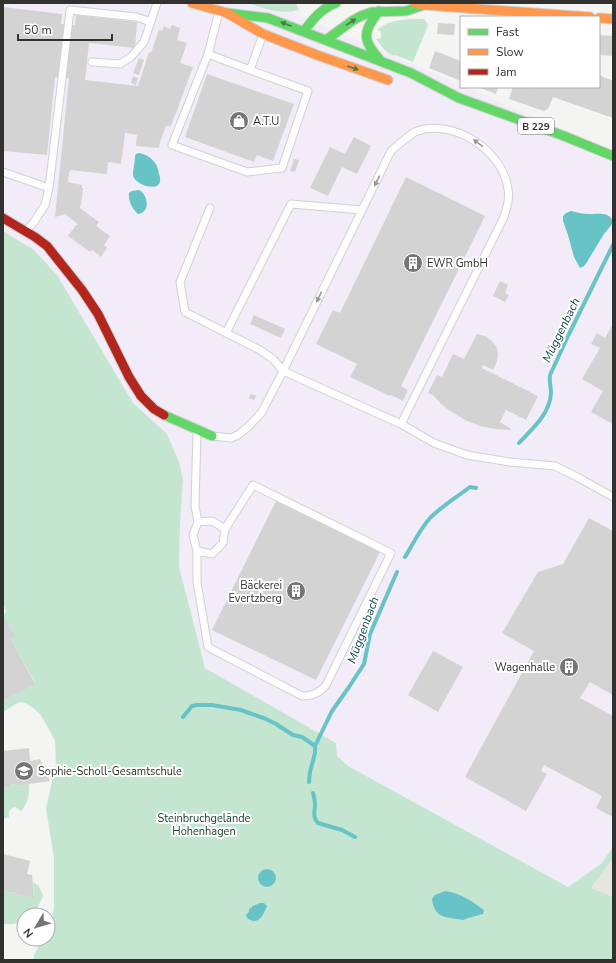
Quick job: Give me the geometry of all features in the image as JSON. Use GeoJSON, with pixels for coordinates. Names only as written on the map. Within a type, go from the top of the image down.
{"type":"FeatureCollection","features":[{"type":"Feature","properties":{"kind":"main road","name":"B 229"},"geometry":{"type":"LineString","coordinates":[[192,3],[223,12],[268,18],[411,73],[459,98]]}},
{"type":"Feature","properties":{"kind":"main road"},"geometry":{"type":"LineString","coordinates":[[296,47],[304,31],[315,16],[327,7],[336,3]]}},
{"type":"Feature","properties":{"kind":"main road"},"geometry":{"type":"LineString","coordinates":[[316,55],[326,40],[361,16],[380,11],[406,11],[420,4],[469,5],[557,12],[583,16]]}},
{"type":"Feature","properties":{"kind":"main road"},"geometry":{"type":"LineString","coordinates":[[380,11],[370,22],[366,35],[367,43],[371,52],[381,62]]}},
{"type":"Feature","properties":{"kind":"main road","name":"B 229"},"geometry":{"type":"LineString","coordinates":[[223,12],[263,34],[316,55],[400,84]]}},
{"type":"Feature","properties":{"kind":"main road"},"geometry":{"type":"LineString","coordinates":[[600,18],[613,19]]}},
{"type":"Feature","properties":{"kind":"main road","name":"B 229"},"geometry":{"type":"LineString","coordinates":[[421,89],[459,98],[564,136],[613,156]]}},
{"type":"Feature","properties":{"kind":"main road"},"geometry":{"type":"LineString","coordinates":[[3,218],[47,246],[82,290],[98,314],[129,377],[141,396],[154,409],[168,418],[212,436]]}},
{"type":"Feature","properties":{"kind":"lane"},"geometry":{"type":"LineString","coordinates":[[92,62],[120,64],[131,57],[144,42],[157,3]]}},
{"type":"Feature","properties":{"kind":"lane"},"geometry":{"type":"LineString","coordinates":[[26,232],[45,205],[49,188],[70,10],[136,17],[151,22]]}},
{"type":"Feature","properties":{"kind":"lane"},"geometry":{"type":"LineString","coordinates":[[208,54],[308,91],[282,168],[247,172],[172,145],[223,12]]}},
{"type":"Feature","properties":{"kind":"lane"},"geometry":{"type":"LineString","coordinates":[[250,70],[263,34]]}},
{"type":"Feature","properties":{"kind":"lane"},"geometry":{"type":"LineString","coordinates":[[212,436],[231,438],[238,435],[245,430],[262,412],[391,151],[414,132],[426,129],[444,128],[466,135],[488,150],[497,161],[503,172],[508,189],[507,210],[402,424]]}},
{"type":"Feature","properties":{"kind":"lane"},"geometry":{"type":"LineString","coordinates":[[3,172],[49,188]]}},
{"type":"Feature","properties":{"kind":"lane"},"geometry":{"type":"LineString","coordinates":[[226,333],[291,204],[362,210]]}},
{"type":"Feature","properties":{"kind":"lane"},"geometry":{"type":"LineString","coordinates":[[210,208],[180,282],[185,312],[260,350],[273,359],[283,371],[402,424],[434,443],[467,455],[510,462],[555,466],[613,497]]}},
{"type":"Feature","properties":{"kind":"lane"},"geometry":{"type":"LineString","coordinates":[[197,429],[195,506],[198,522],[193,535],[197,550],[197,582],[208,647],[302,696],[309,696],[322,690],[391,553],[253,485],[225,529],[224,543],[212,554],[197,550]]}},
{"type":"Feature","properties":{"kind":"lane"},"geometry":{"type":"LineString","coordinates":[[198,522],[212,521],[225,529]]}},
{"type":"Feature","properties":{"kind":"shaded area"},"geometry":{"type":"Polygon","coordinates":[[[3,3],[255,3],[292,12],[460,85],[460,88],[468,88],[613,151],[613,847],[601,864],[568,887],[348,766],[337,756],[205,668],[130,405],[3,233],[3,3]]]}},
{"type":"Feature","properties":{"kind":"shaded area"},"geometry":{"type":"Polygon","coordinates":[[[613,858],[613,897],[591,888],[613,858]]]}},
{"type":"Feature","properties":{"kind":"green space"},"geometry":{"type":"Polygon","coordinates":[[[248,3],[296,3],[299,10],[279,12],[248,3]]]}},
{"type":"Feature","properties":{"kind":"green space"},"geometry":{"type":"Polygon","coordinates":[[[411,19],[424,19],[428,25],[413,62],[395,55],[391,55],[376,39],[381,38],[381,31],[377,30],[381,27],[389,23],[411,19]]]}},
{"type":"Feature","properties":{"kind":"green space","name":"Steinbruchgelände Hohenhagen"},"geometry":{"type":"Polygon","coordinates":[[[3,231],[34,250],[57,275],[133,403],[167,434],[179,462],[183,479],[179,567],[205,668],[336,743],[337,756],[348,766],[568,887],[601,864],[613,847],[613,858],[591,888],[613,897],[613,960],[35,960],[34,955],[38,947],[56,947],[54,858],[46,808],[56,764],[55,741],[40,714],[25,703],[19,702],[3,712],[3,701],[35,683],[11,639],[3,616],[6,611],[3,602],[3,231]]]}},
{"type":"Feature","properties":{"kind":"green space"},"geometry":{"type":"Polygon","coordinates":[[[15,784],[16,786],[29,784],[29,795],[27,801],[21,811],[15,807],[9,811],[9,817],[3,819],[3,787],[15,784]]]}},
{"type":"Feature","properties":{"kind":"green space"},"geometry":{"type":"Polygon","coordinates":[[[33,882],[39,886],[43,896],[40,904],[38,907],[16,907],[16,923],[3,924],[3,891],[34,898],[33,882]]]}},
{"type":"Feature","properties":{"kind":"water"},"geometry":{"type":"Polygon","coordinates":[[[139,153],[153,160],[157,166],[160,180],[159,184],[156,186],[144,186],[134,178],[135,156],[139,153]]]}},
{"type":"Feature","properties":{"kind":"water"},"geometry":{"type":"Polygon","coordinates":[[[139,190],[144,195],[147,203],[145,210],[138,214],[131,204],[129,193],[139,190]]]}},
{"type":"Feature","properties":{"kind":"water"},"geometry":{"type":"Polygon","coordinates":[[[571,211],[586,214],[607,215],[612,219],[613,223],[604,234],[587,262],[580,268],[574,257],[563,221],[563,216],[571,211]]]}},
{"type":"Feature","properties":{"kind":"water"},"geometry":{"type":"Polygon","coordinates":[[[267,869],[273,872],[276,878],[273,884],[267,887],[261,884],[258,878],[261,872],[267,869]]]}},
{"type":"Feature","properties":{"kind":"water"},"geometry":{"type":"Polygon","coordinates":[[[445,891],[461,896],[470,901],[484,910],[483,914],[463,920],[439,914],[433,906],[432,899],[435,895],[445,891]]]}},
{"type":"Feature","properties":{"kind":"water"},"geometry":{"type":"Polygon","coordinates":[[[260,903],[264,903],[267,906],[260,919],[254,921],[247,918],[246,915],[249,912],[249,909],[260,903]]]}},
{"type":"Feature","properties":{"kind":"building"},"geometry":{"type":"Polygon","coordinates":[[[3,7],[62,14],[61,24],[75,25],[76,15],[137,22],[135,48],[89,43],[85,80],[138,86],[149,52],[151,53],[159,30],[162,31],[164,26],[170,29],[172,25],[180,28],[177,40],[187,43],[180,63],[193,67],[171,126],[166,126],[159,148],[136,146],[137,135],[125,133],[121,164],[108,162],[107,174],[70,170],[69,172],[68,182],[82,185],[83,188],[80,208],[99,222],[96,226],[110,236],[104,245],[107,248],[101,257],[92,250],[90,252],[68,236],[78,224],[65,214],[55,217],[69,78],[55,77],[47,155],[3,151],[3,7]]]}},
{"type":"Feature","properties":{"kind":"building"},"geometry":{"type":"Polygon","coordinates":[[[438,23],[455,24],[454,35],[437,34],[438,23]]]}},
{"type":"Feature","properties":{"kind":"building"},"geometry":{"type":"Polygon","coordinates":[[[600,35],[613,36],[613,56],[600,55],[600,35]]]}},
{"type":"Feature","properties":{"kind":"building"},"geometry":{"type":"Polygon","coordinates":[[[435,51],[460,61],[460,81],[429,68],[435,51]]]}},
{"type":"Feature","properties":{"kind":"building"},"geometry":{"type":"Polygon","coordinates":[[[139,58],[144,60],[139,75],[133,73],[139,58]]]}},
{"type":"Feature","properties":{"kind":"building","name":"A.T.U"},"geometry":{"type":"Polygon","coordinates":[[[207,74],[294,104],[273,161],[257,155],[254,162],[185,137],[207,74]]]}},
{"type":"Feature","properties":{"kind":"building"},"geometry":{"type":"Polygon","coordinates":[[[600,75],[613,81],[613,118],[553,97],[548,109],[544,111],[509,99],[513,88],[600,88],[600,75]]]}},
{"type":"Feature","properties":{"kind":"building"},"geometry":{"type":"Polygon","coordinates":[[[133,76],[138,78],[136,85],[131,83],[133,76]]]}},
{"type":"Feature","properties":{"kind":"building"},"geometry":{"type":"Polygon","coordinates":[[[481,88],[498,88],[496,94],[481,88]]]}},
{"type":"Feature","properties":{"kind":"building"},"geometry":{"type":"Polygon","coordinates":[[[354,137],[371,146],[357,174],[342,167],[328,196],[310,188],[330,147],[345,154],[354,137]]]}},
{"type":"Feature","properties":{"kind":"building"},"geometry":{"type":"Polygon","coordinates":[[[294,159],[299,160],[295,172],[290,171],[294,159]]]}},
{"type":"Feature","properties":{"kind":"building","name":"EWR GmbH"},"geometry":{"type":"Polygon","coordinates":[[[406,177],[485,216],[401,386],[408,390],[403,401],[350,377],[357,364],[316,344],[333,310],[340,313],[406,177]]]}},
{"type":"Feature","properties":{"kind":"building"},"geometry":{"type":"Polygon","coordinates":[[[500,281],[508,285],[505,293],[509,295],[505,302],[493,296],[500,281]]]}},
{"type":"Feature","properties":{"kind":"building"},"geometry":{"type":"Polygon","coordinates":[[[254,315],[285,329],[281,338],[250,324],[254,315]]]}},
{"type":"Feature","properties":{"kind":"building"},"geometry":{"type":"Polygon","coordinates":[[[613,324],[613,424],[591,412],[603,391],[582,379],[600,348],[591,344],[597,333],[605,338],[613,324]]]}},
{"type":"Feature","properties":{"kind":"building"},"geometry":{"type":"Polygon","coordinates":[[[477,334],[485,336],[492,341],[497,348],[497,362],[493,370],[483,365],[482,368],[538,396],[526,420],[506,410],[500,422],[511,429],[510,430],[480,426],[465,420],[449,410],[433,395],[428,393],[437,375],[442,377],[453,354],[464,359],[477,334]]]}},
{"type":"Feature","properties":{"kind":"building"},"geometry":{"type":"Polygon","coordinates":[[[251,394],[256,396],[254,400],[249,398],[251,394]]]}},
{"type":"Feature","properties":{"kind":"building","name":"Bäckerei Evertzberg"},"geometry":{"type":"Polygon","coordinates":[[[276,501],[380,552],[316,680],[212,630],[276,501]]]}},
{"type":"Feature","properties":{"kind":"building","name":"Wagenhalle"},"geometry":{"type":"Polygon","coordinates":[[[589,518],[613,531],[613,695],[590,682],[580,698],[613,716],[613,817],[596,808],[602,796],[544,765],[541,771],[547,774],[526,811],[465,777],[534,651],[502,633],[538,572],[563,564],[589,518]]]}},
{"type":"Feature","properties":{"kind":"building"},"geometry":{"type":"Polygon","coordinates":[[[3,615],[15,636],[11,639],[35,684],[3,701],[3,615]]]}},
{"type":"Feature","properties":{"kind":"building"},"geometry":{"type":"Polygon","coordinates":[[[433,651],[463,667],[438,712],[408,695],[433,651]]]}},
{"type":"Feature","properties":{"kind":"building","name":"Sophie-Scholl-Gesamtschule"},"geometry":{"type":"Polygon","coordinates":[[[29,748],[30,761],[40,759],[50,781],[16,786],[15,784],[3,787],[3,751],[29,748]]]}},
{"type":"Feature","properties":{"kind":"building"},"geometry":{"type":"Polygon","coordinates":[[[3,854],[30,861],[27,874],[32,875],[34,898],[3,891],[3,854]]]}},
{"type":"Feature","properties":{"kind":"waterway","name":"Müggenbach"},"geometry":{"type":"LineString","coordinates":[[519,443],[540,421],[547,408],[551,393],[550,375],[613,245]]}},
{"type":"Feature","properties":{"kind":"waterway","name":"Müggenbach"},"geometry":{"type":"LineString","coordinates":[[405,557],[426,522],[430,518],[470,487],[476,488]]}},
{"type":"Feature","properties":{"kind":"waterway","name":"Müggenbach"},"geometry":{"type":"LineString","coordinates":[[309,782],[315,746],[332,711],[364,664],[370,634],[397,572]]}},
{"type":"Feature","properties":{"kind":"waterway"},"geometry":{"type":"LineString","coordinates":[[183,717],[192,706],[197,705],[212,705],[241,710],[266,719],[293,735],[302,737],[315,746]]}},
{"type":"Feature","properties":{"kind":"waterway","name":"Müggenbach"},"geometry":{"type":"LineString","coordinates":[[313,793],[315,803],[314,816],[316,821],[318,823],[342,830],[355,837]]}},
{"type":"Feature","properties":{"kind":"traffic: fast"},"geometry":{"type":"LineString","coordinates":[[304,31],[314,18],[322,11],[336,3]]}},
{"type":"Feature","properties":{"kind":"traffic: fast"},"geometry":{"type":"LineString","coordinates":[[326,40],[352,21],[372,12],[406,11],[424,5]]}},
{"type":"Feature","properties":{"kind":"traffic: fast"},"geometry":{"type":"LineString","coordinates":[[379,11],[369,25],[366,36],[370,47],[381,61]]}},
{"type":"Feature","properties":{"kind":"traffic: fast"},"geometry":{"type":"LineString","coordinates":[[227,13],[268,18],[411,73],[459,98],[564,136],[613,156]]}},
{"type":"Feature","properties":{"kind":"traffic: fast"},"geometry":{"type":"LineString","coordinates":[[164,415],[212,436]]}},
{"type":"Feature","properties":{"kind":"traffic: slow"},"geometry":{"type":"LineString","coordinates":[[192,3],[227,13],[263,34],[388,80]]}},
{"type":"Feature","properties":{"kind":"traffic: slow"},"geometry":{"type":"LineString","coordinates":[[415,3],[424,5],[576,16]]}},
{"type":"Feature","properties":{"kind":"traffic: slow"},"geometry":{"type":"LineString","coordinates":[[600,18],[613,19]]}},
{"type":"Feature","properties":{"kind":"traffic: jam"},"geometry":{"type":"LineString","coordinates":[[3,218],[47,246],[82,290],[98,314],[129,377],[141,396],[154,409],[164,415]]}},
{"type":"Feature","properties":{"kind":"place","name":"A.T.U"},"geometry":{"type":"Point","coordinates":[239,121]}},
{"type":"Feature","properties":{"kind":"place","name":"EWR GmbH"},"geometry":{"type":"Point","coordinates":[413,263]}},
{"type":"Feature","properties":{"kind":"place","name":"Bäckerei Evertzberg"},"geometry":{"type":"Point","coordinates":[296,591]}},
{"type":"Feature","properties":{"kind":"place","name":"Wagenhalle"},"geometry":{"type":"Point","coordinates":[569,667]}},
{"type":"Feature","properties":{"kind":"place","name":"Sophie-Scholl-Gesamtschule"},"geometry":{"type":"Point","coordinates":[24,771]}}]}
